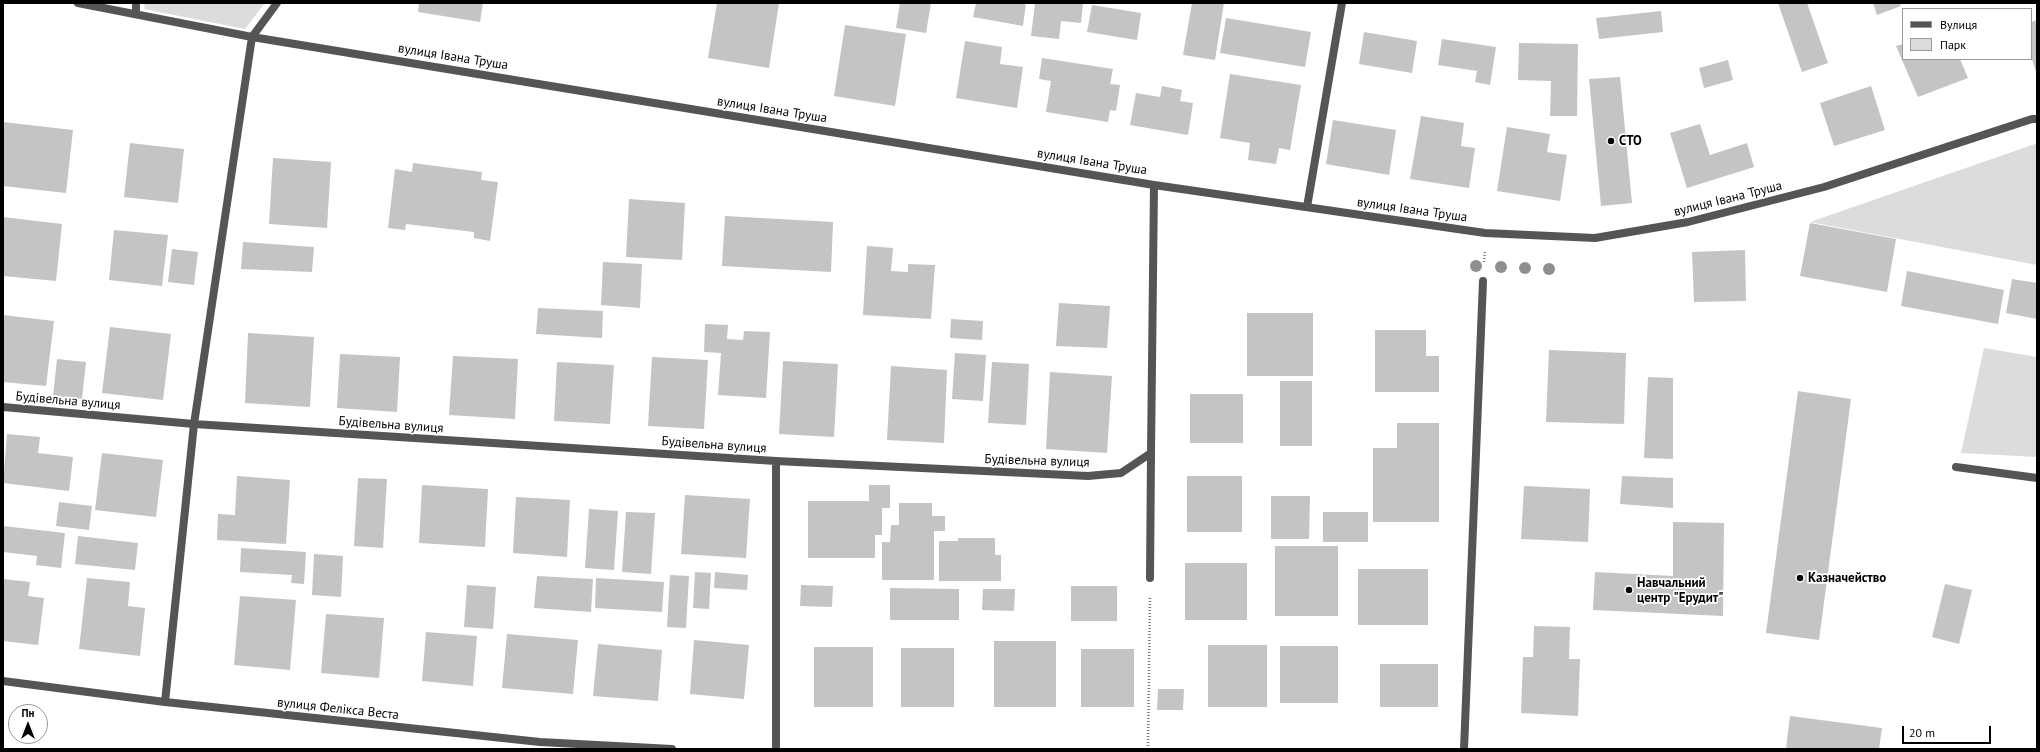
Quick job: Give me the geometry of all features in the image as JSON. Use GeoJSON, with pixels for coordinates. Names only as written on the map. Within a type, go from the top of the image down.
{"type":"FeatureCollection","features":[{"type":"Feature","properties":{"kind":"street","name":"вулиця Івана Труша"},"geometry":{"type":"LineString","coordinates":[[78,3],[252,37],[1154,185],[1485,233],[1595,238],[1688,222],[1824,187],[2032,119],[2037,119]]}},
{"type":"Feature","properties":{"kind":"street"},"geometry":{"type":"LineString","coordinates":[[136,3],[136,14]]}},
{"type":"Feature","properties":{"kind":"street"},"geometry":{"type":"LineString","coordinates":[[165,702],[194,424],[252,37],[277,3]]}},
{"type":"Feature","properties":{"kind":"street"},"geometry":{"type":"LineString","coordinates":[[1307,207],[1342,3]]}},
{"type":"Feature","properties":{"kind":"street"},"geometry":{"type":"LineString","coordinates":[[1150,578],[1154,185]]}},
{"type":"Feature","properties":{"kind":"street"},"geometry":{"type":"LineString","coordinates":[[1464,749],[1484,281]]}},
{"type":"Feature","properties":{"kind":"street","name":"Будівельна вулиця"},"geometry":{"type":"LineString","coordinates":[[3,407],[194,424],[776,461],[1088,476],[1121,473],[1151,453]]}},
{"type":"Feature","properties":{"kind":"street"},"geometry":{"type":"LineString","coordinates":[[776,461],[776,749]]}},
{"type":"Feature","properties":{"kind":"street"},"geometry":{"type":"LineString","coordinates":[[1956,467],[2037,478]]}},
{"type":"Feature","properties":{"kind":"street","name":"вулиця Фелікса Веста"},"geometry":{"type":"LineString","coordinates":[[3,681],[165,702],[540,745],[672,749]]}},
{"type":"Feature","properties":{"kind":"path"},"geometry":{"type":"LineString","coordinates":[[1484,281],[1485,233]]}},
{"type":"Feature","properties":{"kind":"path"},"geometry":{"type":"LineString","coordinates":[[1148,749],[1150,578]]}},
{"type":"Feature","properties":{"kind":"green space"},"geometry":{"type":"Polygon","coordinates":[[[145,3],[265,3],[245,29],[144,9],[145,3]]]}},
{"type":"Feature","properties":{"kind":"green space"},"geometry":{"type":"Polygon","coordinates":[[[2037,144],[2037,265],[1810,222],[2037,144]]]}},
{"type":"Feature","properties":{"kind":"green space"},"geometry":{"type":"Polygon","coordinates":[[[1984,348],[2037,357],[2037,457],[1961,453],[1984,348]]]}},
{"type":"Feature","properties":{"kind":"building"},"geometry":{"type":"Polygon","coordinates":[[[419,3],[483,3],[480,22],[418,12],[419,3]]]}},
{"type":"Feature","properties":{"kind":"building"},"geometry":{"type":"Polygon","coordinates":[[[717,3],[779,3],[769,68],[708,58],[717,3]]]}},
{"type":"Feature","properties":{"kind":"building"},"geometry":{"type":"Polygon","coordinates":[[[900,3],[931,3],[926,33],[896,28],[900,3]]]}},
{"type":"Feature","properties":{"kind":"building"},"geometry":{"type":"Polygon","coordinates":[[[976,3],[1026,3],[1023,26],[973,17],[976,3]]]}},
{"type":"Feature","properties":{"kind":"building"},"geometry":{"type":"Polygon","coordinates":[[[1035,3],[1083,3],[1081,23],[1061,21],[1059,39],[1031,36],[1035,3]]]}},
{"type":"Feature","properties":{"kind":"building"},"geometry":{"type":"Polygon","coordinates":[[[1192,3],[1224,3],[1215,60],[1183,55],[1192,3]]]}},
{"type":"Feature","properties":{"kind":"building"},"geometry":{"type":"Polygon","coordinates":[[[1778,3],[1807,3],[1828,63],[1802,72],[1778,3]]]}},
{"type":"Feature","properties":{"kind":"building"},"geometry":{"type":"Polygon","coordinates":[[[1873,3],[1899,3],[1901,6],[1877,15],[1873,3]]]}},
{"type":"Feature","properties":{"kind":"building"},"geometry":{"type":"Polygon","coordinates":[[[1092,5],[1141,13],[1137,40],[1087,32],[1092,5]]]}},
{"type":"Feature","properties":{"kind":"building"},"geometry":{"type":"Polygon","coordinates":[[[1661,11],[1663,32],[1599,39],[1596,18],[1661,11]]]}},
{"type":"Feature","properties":{"kind":"building"},"geometry":{"type":"Polygon","coordinates":[[[1226,18],[1311,32],[1305,67],[1220,53],[1226,18]]]}},
{"type":"Feature","properties":{"kind":"building"},"geometry":{"type":"Polygon","coordinates":[[[2037,20],[2037,75],[2032,59],[2032,22],[2037,20]]]}},
{"type":"Feature","properties":{"kind":"building"},"geometry":{"type":"Polygon","coordinates":[[[845,25],[906,34],[895,106],[834,96],[845,25]]]}},
{"type":"Feature","properties":{"kind":"building"},"geometry":{"type":"Polygon","coordinates":[[[1364,32],[1417,41],[1412,73],[1359,64],[1364,32]]]}},
{"type":"Feature","properties":{"kind":"building"},"geometry":{"type":"Polygon","coordinates":[[[1442,39],[1496,47],[1490,85],[1475,82],[1477,71],[1438,65],[1442,39]]]}},
{"type":"Feature","properties":{"kind":"building"},"geometry":{"type":"Polygon","coordinates":[[[965,41],[1002,47],[1000,64],[1023,67],[1017,108],[956,98],[965,41]]]}},
{"type":"Feature","properties":{"kind":"building"},"geometry":{"type":"Polygon","coordinates":[[[1519,43],[1578,44],[1577,116],[1550,116],[1551,81],[1518,80],[1519,43]]]}},
{"type":"Feature","properties":{"kind":"building"},"geometry":{"type":"Polygon","coordinates":[[[1902,44],[1902,60],[1896,46],[1902,44]]]}},
{"type":"Feature","properties":{"kind":"building"},"geometry":{"type":"Polygon","coordinates":[[[1042,58],[1113,69],[1110,84],[1120,85],[1116,111],[1110,110],[1108,122],[1046,112],[1051,81],[1039,79],[1042,58]]]}},
{"type":"Feature","properties":{"kind":"building"},"geometry":{"type":"Polygon","coordinates":[[[1728,60],[1733,80],[1704,88],[1699,68],[1728,60]]]}},
{"type":"Feature","properties":{"kind":"building"},"geometry":{"type":"Polygon","coordinates":[[[1902,60],[1960,60],[1968,78],[1918,97],[1902,60]]]}},
{"type":"Feature","properties":{"kind":"building"},"geometry":{"type":"Polygon","coordinates":[[[1230,74],[1301,85],[1290,150],[1279,148],[1276,164],[1248,160],[1250,143],[1220,138],[1230,74]]]}},
{"type":"Feature","properties":{"kind":"building","name":"СТО"},"geometry":{"type":"Polygon","coordinates":[[[1620,77],[1632,203],[1601,206],[1589,79],[1620,77]]]}},
{"type":"Feature","properties":{"kind":"building"},"geometry":{"type":"Polygon","coordinates":[[[1162,86],[1182,90],[1180,101],[1193,103],[1188,135],[1130,125],[1136,93],[1160,97],[1162,86]]]}},
{"type":"Feature","properties":{"kind":"building"},"geometry":{"type":"Polygon","coordinates":[[[1871,86],[1885,130],[1834,146],[1820,103],[1871,86]]]}},
{"type":"Feature","properties":{"kind":"building"},"geometry":{"type":"Polygon","coordinates":[[[1421,116],[1464,123],[1461,146],[1475,148],[1469,188],[1410,179],[1421,116]]]}},
{"type":"Feature","properties":{"kind":"building"},"geometry":{"type":"Polygon","coordinates":[[[1333,120],[1396,130],[1389,175],[1326,164],[1333,120]]]}},
{"type":"Feature","properties":{"kind":"building"},"geometry":{"type":"Polygon","coordinates":[[[3,122],[73,130],[66,193],[3,186],[3,122]]]}},
{"type":"Feature","properties":{"kind":"building"},"geometry":{"type":"Polygon","coordinates":[[[1700,124],[1710,155],[1747,143],[1754,167],[1687,188],[1670,133],[1700,124]]]}},
{"type":"Feature","properties":{"kind":"building"},"geometry":{"type":"Polygon","coordinates":[[[1507,127],[1550,134],[1547,152],[1567,155],[1560,201],[1497,191],[1507,127]]]}},
{"type":"Feature","properties":{"kind":"building"},"geometry":{"type":"Polygon","coordinates":[[[130,143],[184,149],[178,203],[124,197],[130,143]]]}},
{"type":"Feature","properties":{"kind":"building"},"geometry":{"type":"Polygon","coordinates":[[[273,158],[331,162],[327,228],[269,224],[273,158]]]}},
{"type":"Feature","properties":{"kind":"building"},"geometry":{"type":"Polygon","coordinates":[[[413,163],[482,172],[481,180],[498,182],[490,241],[474,238],[474,232],[406,224],[405,230],[388,228],[395,169],[412,172],[413,163]]]}},
{"type":"Feature","properties":{"kind":"building"},"geometry":{"type":"Polygon","coordinates":[[[629,199],[685,203],[682,260],[626,257],[629,199]]]}},
{"type":"Feature","properties":{"kind":"building"},"geometry":{"type":"Polygon","coordinates":[[[725,216],[833,222],[831,272],[722,266],[725,216]]]}},
{"type":"Feature","properties":{"kind":"building"},"geometry":{"type":"Polygon","coordinates":[[[3,217],[62,224],[56,281],[3,276],[3,217]]]}},
{"type":"Feature","properties":{"kind":"building"},"geometry":{"type":"Polygon","coordinates":[[[1810,223],[1896,239],[1887,292],[1800,276],[1810,223]]]}},
{"type":"Feature","properties":{"kind":"building"},"geometry":{"type":"Polygon","coordinates":[[[114,230],[168,235],[162,286],[109,280],[114,230]]]}},
{"type":"Feature","properties":{"kind":"building"},"geometry":{"type":"Polygon","coordinates":[[[243,242],[314,247],[312,272],[241,269],[243,242]]]}},
{"type":"Feature","properties":{"kind":"building"},"geometry":{"type":"Polygon","coordinates":[[[867,246],[893,248],[891,271],[908,272],[908,264],[935,265],[931,319],[863,315],[867,246]]]}},
{"type":"Feature","properties":{"kind":"building"},"geometry":{"type":"Polygon","coordinates":[[[172,249],[198,252],[194,285],[168,282],[172,249]]]}},
{"type":"Feature","properties":{"kind":"building"},"geometry":{"type":"Polygon","coordinates":[[[1745,250],[1746,301],[1694,302],[1692,252],[1745,250]]]}},
{"type":"Feature","properties":{"kind":"building"},"geometry":{"type":"Polygon","coordinates":[[[603,262],[642,264],[640,308],[601,305],[603,262]]]}},
{"type":"Feature","properties":{"kind":"building"},"geometry":{"type":"Polygon","coordinates":[[[1907,271],[2004,290],[1998,324],[1901,306],[1907,271]]]}},
{"type":"Feature","properties":{"kind":"building"},"geometry":{"type":"Polygon","coordinates":[[[2012,279],[2037,283],[2037,319],[2006,313],[2012,279]]]}},
{"type":"Feature","properties":{"kind":"building"},"geometry":{"type":"Polygon","coordinates":[[[1059,303],[1110,306],[1107,348],[1056,346],[1059,303]]]}},
{"type":"Feature","properties":{"kind":"building"},"geometry":{"type":"Polygon","coordinates":[[[538,308],[603,311],[602,338],[536,334],[538,308]]]}},
{"type":"Feature","properties":{"kind":"building"},"geometry":{"type":"Polygon","coordinates":[[[1247,313],[1313,313],[1313,376],[1247,376],[1247,313]]]}},
{"type":"Feature","properties":{"kind":"building"},"geometry":{"type":"Polygon","coordinates":[[[3,315],[54,321],[46,386],[3,382],[3,315]]]}},
{"type":"Feature","properties":{"kind":"building"},"geometry":{"type":"Polygon","coordinates":[[[951,319],[983,321],[982,340],[950,338],[951,319]]]}},
{"type":"Feature","properties":{"kind":"building"},"geometry":{"type":"Polygon","coordinates":[[[705,324],[728,325],[727,339],[743,340],[744,331],[770,332],[766,398],[718,395],[721,353],[704,352],[705,324]]]}},
{"type":"Feature","properties":{"kind":"building"},"geometry":{"type":"Polygon","coordinates":[[[110,327],[171,334],[163,400],[102,393],[110,327]]]}},
{"type":"Feature","properties":{"kind":"building"},"geometry":{"type":"Polygon","coordinates":[[[1375,330],[1426,330],[1426,356],[1439,356],[1439,392],[1375,392],[1375,330]]]}},
{"type":"Feature","properties":{"kind":"building"},"geometry":{"type":"Polygon","coordinates":[[[248,333],[314,337],[310,407],[245,403],[248,333]]]}},
{"type":"Feature","properties":{"kind":"building"},"geometry":{"type":"Polygon","coordinates":[[[1549,350],[1626,353],[1624,424],[1546,422],[1549,350]]]}},
{"type":"Feature","properties":{"kind":"building"},"geometry":{"type":"Polygon","coordinates":[[[955,353],[986,355],[983,401],[952,399],[955,353]]]}},
{"type":"Feature","properties":{"kind":"building"},"geometry":{"type":"Polygon","coordinates":[[[340,354],[400,357],[397,412],[337,408],[340,354]]]}},
{"type":"Feature","properties":{"kind":"building"},"geometry":{"type":"Polygon","coordinates":[[[453,356],[518,359],[515,419],[449,415],[453,356]]]}},
{"type":"Feature","properties":{"kind":"building"},"geometry":{"type":"Polygon","coordinates":[[[652,357],[708,360],[704,429],[648,426],[652,357]]]}},
{"type":"Feature","properties":{"kind":"building"},"geometry":{"type":"Polygon","coordinates":[[[57,359],[86,362],[82,399],[53,396],[57,359]]]}},
{"type":"Feature","properties":{"kind":"building"},"geometry":{"type":"Polygon","coordinates":[[[783,361],[838,364],[834,437],[779,434],[783,361]]]}},
{"type":"Feature","properties":{"kind":"building"},"geometry":{"type":"Polygon","coordinates":[[[557,362],[614,365],[610,424],[554,421],[557,362]]]}},
{"type":"Feature","properties":{"kind":"building"},"geometry":{"type":"Polygon","coordinates":[[[992,362],[1029,364],[1026,425],[988,423],[992,362]]]}},
{"type":"Feature","properties":{"kind":"building"},"geometry":{"type":"Polygon","coordinates":[[[891,366],[947,370],[944,443],[887,440],[891,366]]]}},
{"type":"Feature","properties":{"kind":"building"},"geometry":{"type":"Polygon","coordinates":[[[1050,372],[1112,376],[1107,453],[1046,449],[1050,372]]]}},
{"type":"Feature","properties":{"kind":"building"},"geometry":{"type":"Polygon","coordinates":[[[1648,377],[1673,378],[1673,459],[1644,458],[1648,377]]]}},
{"type":"Feature","properties":{"kind":"building"},"geometry":{"type":"Polygon","coordinates":[[[1280,381],[1312,381],[1312,446],[1280,446],[1280,381]]]}},
{"type":"Feature","properties":{"kind":"building"},"geometry":{"type":"Polygon","coordinates":[[[1798,391],[1851,399],[1819,640],[1766,633],[1798,391]]]}},
{"type":"Feature","properties":{"kind":"building"},"geometry":{"type":"Polygon","coordinates":[[[1190,394],[1243,394],[1243,443],[1190,443],[1190,394]]]}},
{"type":"Feature","properties":{"kind":"building"},"geometry":{"type":"Polygon","coordinates":[[[1397,423],[1439,423],[1439,522],[1373,522],[1373,448],[1397,448],[1397,423]]]}},
{"type":"Feature","properties":{"kind":"building"},"geometry":{"type":"Polygon","coordinates":[[[7,434],[40,437],[38,453],[73,457],[69,491],[3,483],[7,434]]]}},
{"type":"Feature","properties":{"kind":"building"},"geometry":{"type":"Polygon","coordinates":[[[102,453],[163,460],[156,517],[95,510],[102,453]]]}},
{"type":"Feature","properties":{"kind":"building"},"geometry":{"type":"Polygon","coordinates":[[[237,476],[290,480],[286,544],[217,540],[218,514],[235,515],[237,476]]]}},
{"type":"Feature","properties":{"kind":"building"},"geometry":{"type":"Polygon","coordinates":[[[1187,476],[1242,476],[1242,532],[1187,532],[1187,476]]]}},
{"type":"Feature","properties":{"kind":"building"},"geometry":{"type":"Polygon","coordinates":[[[1622,476],[1673,478],[1673,508],[1620,504],[1622,476]]]}},
{"type":"Feature","properties":{"kind":"building"},"geometry":{"type":"Polygon","coordinates":[[[358,478],[387,479],[383,548],[354,546],[358,478]]]}},
{"type":"Feature","properties":{"kind":"building"},"geometry":{"type":"Polygon","coordinates":[[[422,485],[488,489],[485,547],[419,543],[422,485]]]}},
{"type":"Feature","properties":{"kind":"building"},"geometry":{"type":"Polygon","coordinates":[[[869,485],[890,485],[890,508],[882,508],[882,535],[875,535],[875,558],[808,558],[808,501],[869,501],[869,485]]]}},
{"type":"Feature","properties":{"kind":"building"},"geometry":{"type":"Polygon","coordinates":[[[1524,486],[1590,489],[1588,542],[1521,539],[1524,486]]]}},
{"type":"Feature","properties":{"kind":"building"},"geometry":{"type":"Polygon","coordinates":[[[685,495],[750,499],[746,558],[681,554],[685,495]]]}},
{"type":"Feature","properties":{"kind":"building"},"geometry":{"type":"Polygon","coordinates":[[[1271,496],[1310,496],[1309,539],[1271,539],[1271,496]]]}},
{"type":"Feature","properties":{"kind":"building"},"geometry":{"type":"Polygon","coordinates":[[[516,497],[570,500],[567,557],[513,553],[516,497]]]}},
{"type":"Feature","properties":{"kind":"building"},"geometry":{"type":"Polygon","coordinates":[[[59,502],[92,506],[89,530],[56,526],[59,502]]]}},
{"type":"Feature","properties":{"kind":"building"},"geometry":{"type":"Polygon","coordinates":[[[899,503],[932,503],[932,516],[945,516],[945,531],[934,531],[934,580],[882,580],[882,542],[890,542],[891,525],[899,525],[899,503]]]}},
{"type":"Feature","properties":{"kind":"building"},"geometry":{"type":"Polygon","coordinates":[[[589,509],[618,511],[614,570],[585,568],[589,509]]]}},
{"type":"Feature","properties":{"kind":"building"},"geometry":{"type":"Polygon","coordinates":[[[626,512],[655,513],[651,574],[622,572],[626,512]]]}},
{"type":"Feature","properties":{"kind":"building"},"geometry":{"type":"Polygon","coordinates":[[[1323,512],[1368,512],[1368,542],[1323,542],[1323,512]]]}},
{"type":"Feature","properties":{"kind":"building"},"geometry":{"type":"Polygon","coordinates":[[[1673,522],[1724,523],[1723,616],[1593,610],[1595,572],[1673,576],[1673,522]]]}},
{"type":"Feature","properties":{"kind":"building"},"geometry":{"type":"Polygon","coordinates":[[[3,526],[65,533],[61,568],[36,565],[37,556],[3,552],[3,526]]]}},
{"type":"Feature","properties":{"kind":"building"},"geometry":{"type":"Polygon","coordinates":[[[78,536],[138,543],[135,570],[75,564],[78,536]]]}},
{"type":"Feature","properties":{"kind":"building"},"geometry":{"type":"Polygon","coordinates":[[[958,538],[995,538],[995,555],[1001,555],[1001,581],[939,581],[939,541],[958,541],[958,538]]]}},
{"type":"Feature","properties":{"kind":"building"},"geometry":{"type":"Polygon","coordinates":[[[1275,546],[1338,546],[1338,616],[1275,616],[1275,546]]]}},
{"type":"Feature","properties":{"kind":"building"},"geometry":{"type":"Polygon","coordinates":[[[241,548],[306,552],[304,584],[291,583],[292,575],[240,572],[241,548]]]}},
{"type":"Feature","properties":{"kind":"building"},"geometry":{"type":"Polygon","coordinates":[[[314,554],[343,556],[341,597],[312,595],[314,554]]]}},
{"type":"Feature","properties":{"kind":"building"},"geometry":{"type":"Polygon","coordinates":[[[1185,563],[1247,563],[1247,620],[1185,620],[1185,563]]]}},
{"type":"Feature","properties":{"kind":"building"},"geometry":{"type":"Polygon","coordinates":[[[1358,569],[1428,569],[1428,625],[1358,625],[1358,569]]]}},
{"type":"Feature","properties":{"kind":"building"},"geometry":{"type":"Polygon","coordinates":[[[695,572],[711,573],[709,609],[693,608],[695,572]]]}},
{"type":"Feature","properties":{"kind":"building"},"geometry":{"type":"Polygon","coordinates":[[[715,572],[748,575],[747,590],[714,588],[715,572]]]}},
{"type":"Feature","properties":{"kind":"building"},"geometry":{"type":"Polygon","coordinates":[[[670,575],[689,576],[686,628],[667,627],[670,575]]]}},
{"type":"Feature","properties":{"kind":"building"},"geometry":{"type":"Polygon","coordinates":[[[537,576],[593,579],[591,612],[534,608],[537,576]]]}},
{"type":"Feature","properties":{"kind":"building"},"geometry":{"type":"Polygon","coordinates":[[[87,578],[130,582],[128,606],[145,608],[140,656],[79,649],[87,578]]]}},
{"type":"Feature","properties":{"kind":"building"},"geometry":{"type":"Polygon","coordinates":[[[596,578],[664,582],[662,612],[595,608],[596,578]]]}},
{"type":"Feature","properties":{"kind":"building"},"geometry":{"type":"Polygon","coordinates":[[[4,579],[30,582],[28,596],[44,598],[38,645],[3,641],[4,579]]]}},
{"type":"Feature","properties":{"kind":"building"},"geometry":{"type":"Polygon","coordinates":[[[1945,584],[1972,590],[1959,644],[1932,637],[1945,584]]]}},
{"type":"Feature","properties":{"kind":"building"},"geometry":{"type":"Polygon","coordinates":[[[467,585],[496,587],[493,629],[464,627],[467,585]]]}},
{"type":"Feature","properties":{"kind":"building"},"geometry":{"type":"Polygon","coordinates":[[[801,585],[833,586],[832,607],[800,606],[801,585]]]}},
{"type":"Feature","properties":{"kind":"building"},"geometry":{"type":"Polygon","coordinates":[[[1071,586],[1117,586],[1117,621],[1071,621],[1071,586]]]}},
{"type":"Feature","properties":{"kind":"building"},"geometry":{"type":"Polygon","coordinates":[[[890,588],[959,589],[959,620],[890,620],[890,588]]]}},
{"type":"Feature","properties":{"kind":"building"},"geometry":{"type":"Polygon","coordinates":[[[983,589],[1015,589],[1014,611],[982,610],[983,589]]]}},
{"type":"Feature","properties":{"kind":"building"},"geometry":{"type":"Polygon","coordinates":[[[240,596],[296,600],[290,670],[234,665],[240,596]]]}},
{"type":"Feature","properties":{"kind":"building"},"geometry":{"type":"Polygon","coordinates":[[[326,614],[384,618],[379,678],[321,673],[326,614]]]}},
{"type":"Feature","properties":{"kind":"building"},"geometry":{"type":"Polygon","coordinates":[[[1534,626],[1570,627],[1569,659],[1580,659],[1578,716],[1521,713],[1523,657],[1533,657],[1534,626]]]}},
{"type":"Feature","properties":{"kind":"building"},"geometry":{"type":"Polygon","coordinates":[[[426,632],[477,636],[473,686],[422,681],[426,632]]]}},
{"type":"Feature","properties":{"kind":"building"},"geometry":{"type":"Polygon","coordinates":[[[507,634],[578,640],[573,694],[502,688],[507,634]]]}},
{"type":"Feature","properties":{"kind":"building"},"geometry":{"type":"Polygon","coordinates":[[[694,640],[749,645],[744,699],[690,694],[694,640]]]}},
{"type":"Feature","properties":{"kind":"building"},"geometry":{"type":"Polygon","coordinates":[[[994,641],[1056,641],[1056,707],[994,707],[994,641]]]}},
{"type":"Feature","properties":{"kind":"building"},"geometry":{"type":"Polygon","coordinates":[[[598,644],[662,650],[658,701],[593,696],[598,644]]]}},
{"type":"Feature","properties":{"kind":"building"},"geometry":{"type":"Polygon","coordinates":[[[1208,645],[1267,645],[1267,707],[1208,707],[1208,645]]]}},
{"type":"Feature","properties":{"kind":"building"},"geometry":{"type":"Polygon","coordinates":[[[1280,646],[1338,646],[1338,703],[1280,703],[1280,646]]]}},
{"type":"Feature","properties":{"kind":"building"},"geometry":{"type":"Polygon","coordinates":[[[814,647],[873,647],[873,707],[814,707],[814,647]]]}},
{"type":"Feature","properties":{"kind":"building"},"geometry":{"type":"Polygon","coordinates":[[[901,648],[954,648],[954,707],[901,707],[901,648]]]}},
{"type":"Feature","properties":{"kind":"building"},"geometry":{"type":"Polygon","coordinates":[[[1081,649],[1134,649],[1134,707],[1081,707],[1081,649]]]}},
{"type":"Feature","properties":{"kind":"building"},"geometry":{"type":"Polygon","coordinates":[[[1380,664],[1438,664],[1438,707],[1380,707],[1380,664]]]}},
{"type":"Feature","properties":{"kind":"building"},"geometry":{"type":"Polygon","coordinates":[[[1158,689],[1184,689],[1183,710],[1157,710],[1158,689]]]}},
{"type":"Feature","properties":{"kind":"building"},"geometry":{"type":"Polygon","coordinates":[[[1790,716],[1882,728],[1879,749],[1786,749],[1790,716]]]}},
{"type":"Feature","properties":{"kind":"place","name":"СТО"},"geometry":{"type":"Point","coordinates":[1611,141]}},
{"type":"Feature","properties":{"kind":"place","name":"Казначейство"},"geometry":{"type":"Point","coordinates":[1800,578]}},
{"type":"Feature","properties":{"kind":"place","name":"Навчальний центр \"Ерудит\""},"geometry":{"type":"Point","coordinates":[1629,590]}}]}
